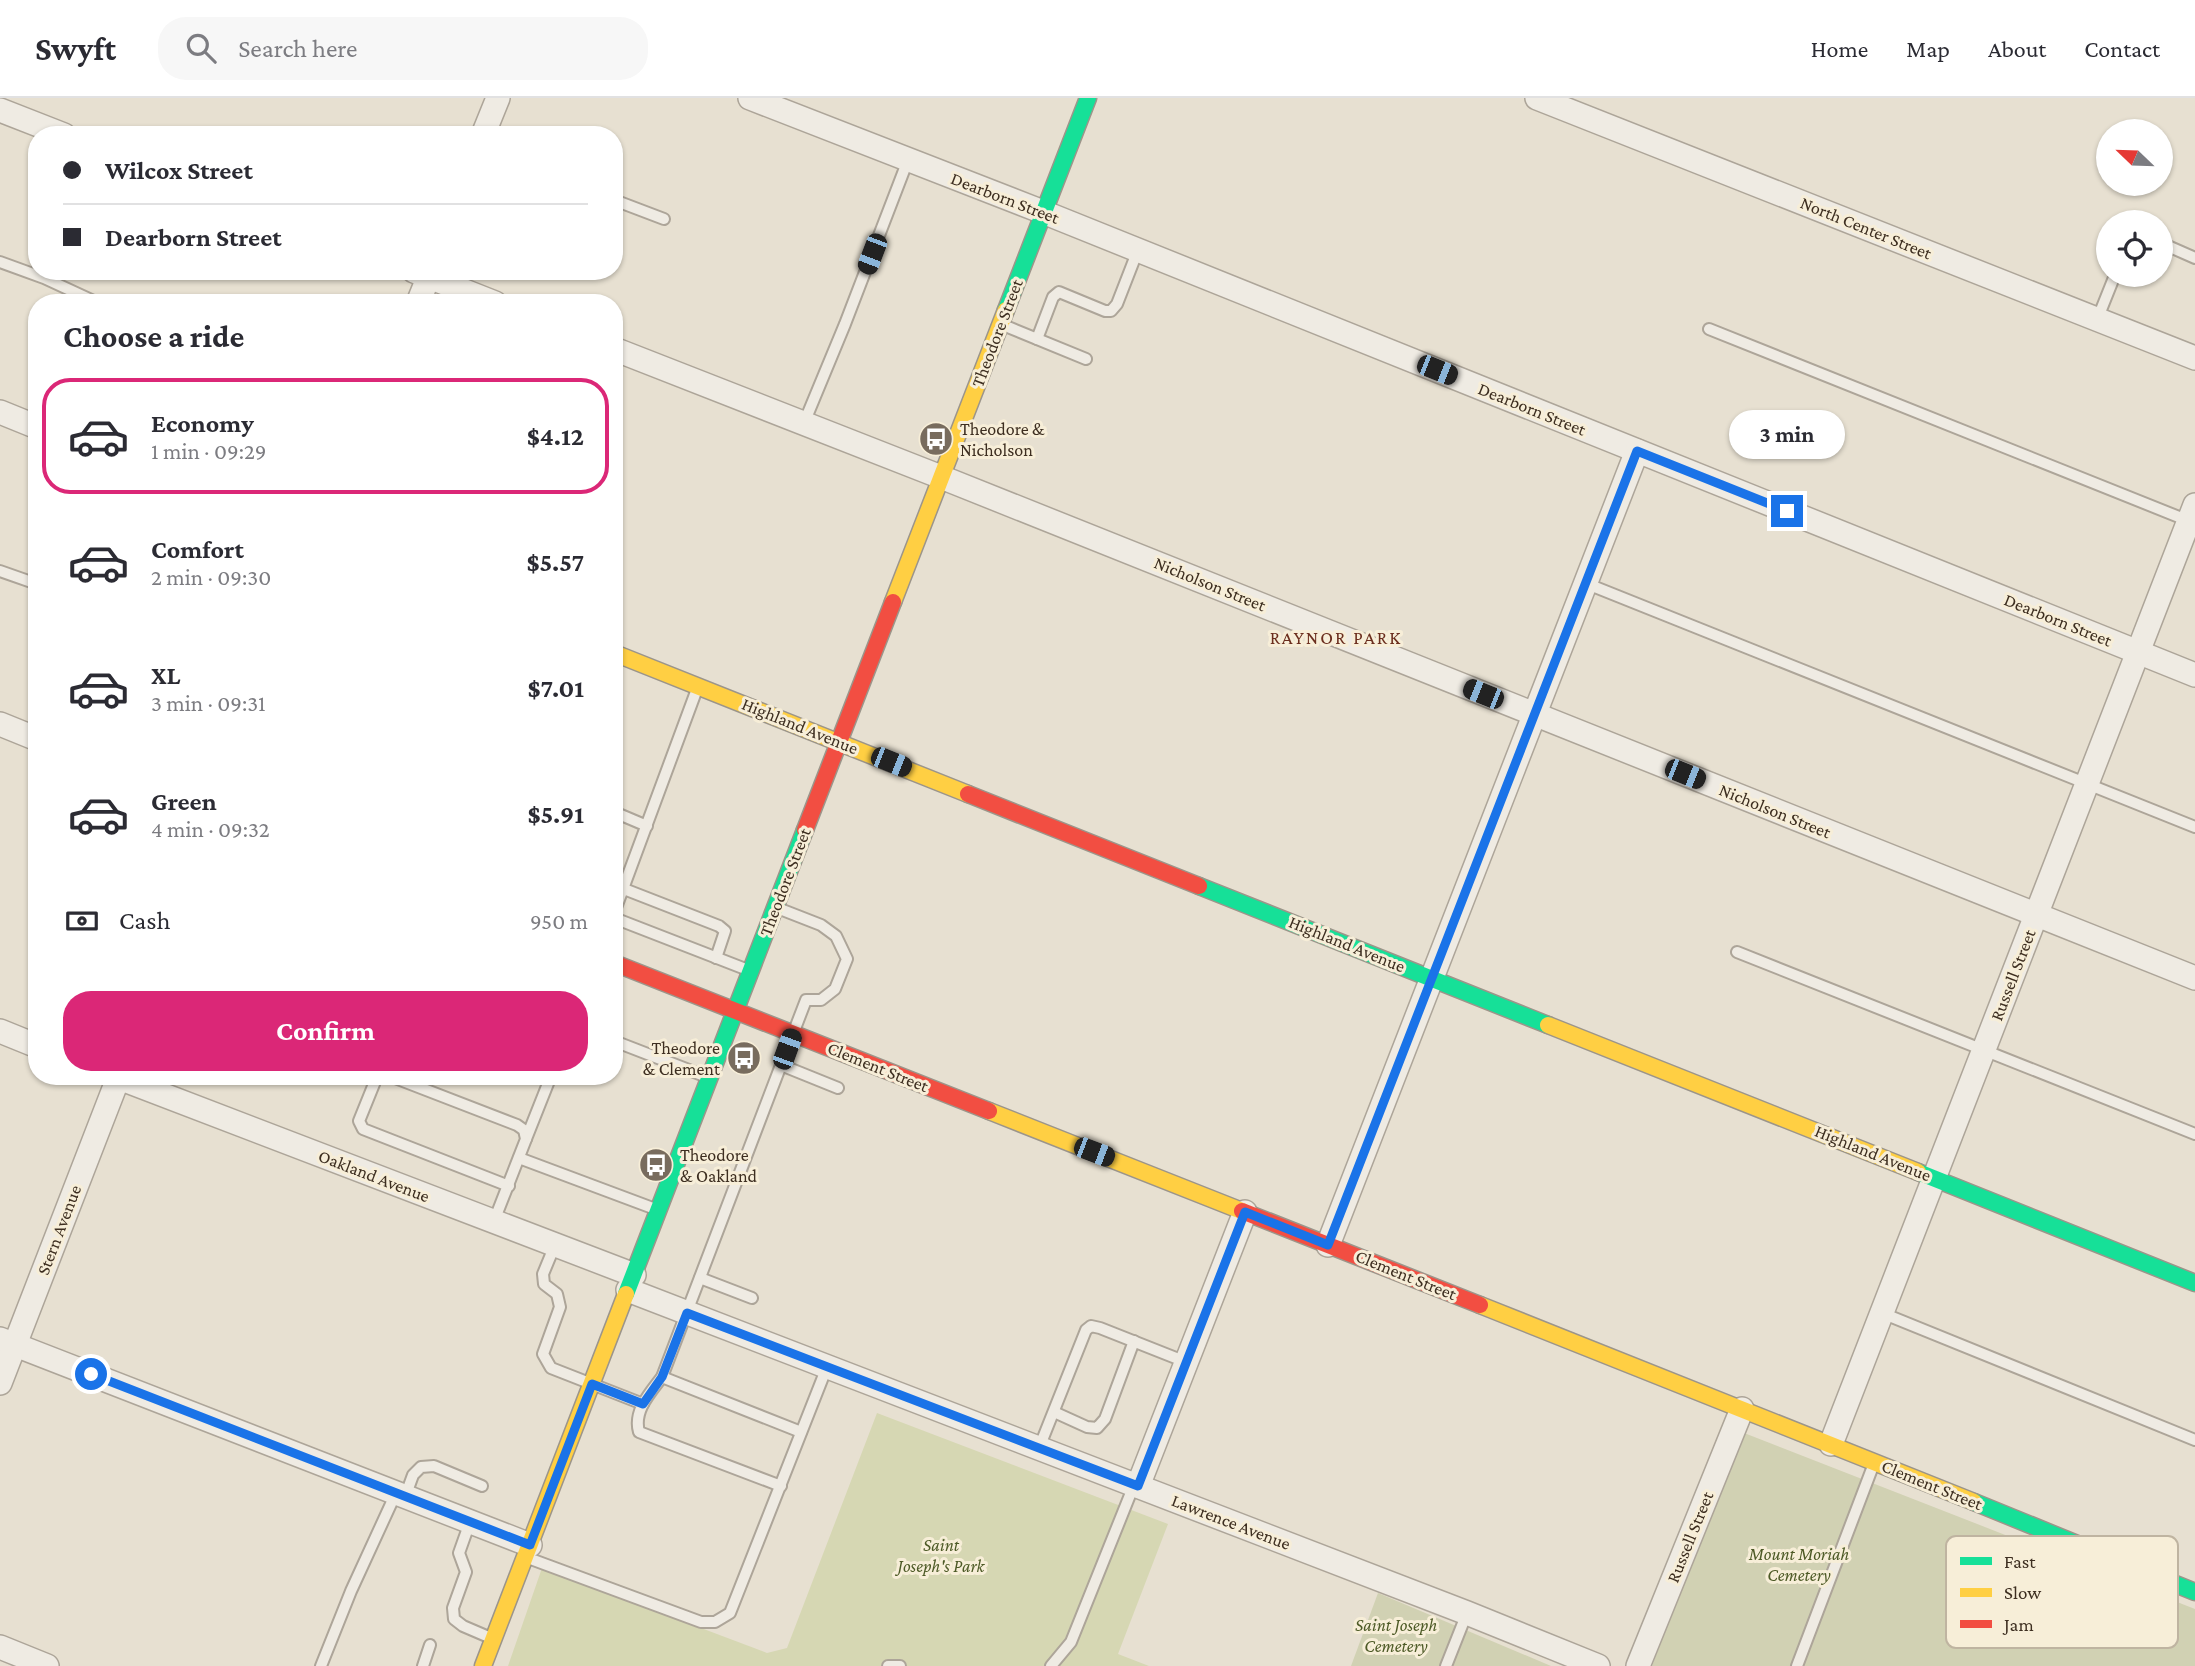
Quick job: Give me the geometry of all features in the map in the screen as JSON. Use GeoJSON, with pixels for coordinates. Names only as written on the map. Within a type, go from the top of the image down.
{"type":"FeatureCollection","features":[{"type":"Feature","properties":{"kind":"street"},"geometry":{"type":"LineString","coordinates":[[487,126],[498,98]]}},
{"type":"Feature","properties":{"kind":"street","name":"Dearborn Street"},"geometry":{"type":"LineString","coordinates":[[751,98],[1044,212],[2195,675]]}},
{"type":"Feature","properties":{"kind":"street","name":"Theodore Street"},"geometry":{"type":"LineString","coordinates":[[483,1666],[1088,98]]}},
{"type":"Feature","properties":{"kind":"street","name":"North Center Street"},"geometry":{"type":"LineString","coordinates":[[1536,98],[2195,358]]}},
{"type":"Feature","properties":{"kind":"street"},"geometry":{"type":"LineString","coordinates":[[0,110],[41,126]]}},
{"type":"Feature","properties":{"kind":"street"},"geometry":{"type":"LineString","coordinates":[[441,280],[474,294]]}},
{"type":"Feature","properties":{"kind":"street","name":"Nicholson Street"},"geometry":{"type":"LineString","coordinates":[[623,353],[942,477],[2195,978]]}},
{"type":"Feature","properties":{"kind":"street"},"geometry":{"type":"LineString","coordinates":[[0,412],[28,423]]}},
{"type":"Feature","properties":{"kind":"street"},"geometry":{"type":"LineString","coordinates":[[1328,1245],[1637,451]]}},
{"type":"Feature","properties":{"kind":"street","name":"Russell Street"},"geometry":{"type":"LineString","coordinates":[[1831,1444],[2192,513]]}},
{"type":"Feature","properties":{"kind":"street","name":"Highland Avenue"},"geometry":{"type":"LineString","coordinates":[[623,656],[2195,1283]]}},
{"type":"Feature","properties":{"kind":"street"},"geometry":{"type":"LineString","coordinates":[[0,724],[28,735]]}},
{"type":"Feature","properties":{"kind":"street","name":"Clement Street"},"geometry":{"type":"LineString","coordinates":[[623,970],[736,1010],[2057,1536]]}},
{"type":"Feature","properties":{"kind":"street"},"geometry":{"type":"LineString","coordinates":[[0,1031],[28,1042]]}},
{"type":"Feature","properties":{"kind":"street","name":"Stern Avenue"},"geometry":{"type":"LineString","coordinates":[[0,1383],[8,1342],[114,1085]]}},
{"type":"Feature","properties":{"kind":"street","name":"Oakland Avenue"},"geometry":{"type":"LineString","coordinates":[[138,1085],[555,1245],[631,1282]]}},
{"type":"Feature","properties":{"kind":"street"},"geometry":{"type":"LineString","coordinates":[[1136,1486],[1245,1212]]}},
{"type":"Feature","properties":{"kind":"street","name":"Lawrence Avenue"},"geometry":{"type":"LineString","coordinates":[[631,1282],[687,1313],[1598,1666]]}},
{"type":"Feature","properties":{"kind":"street"},"geometry":{"type":"LineString","coordinates":[[8,1342],[470,1522],[527,1551]]}},
{"type":"Feature","properties":{"kind":"street","name":"Russell Street"},"geometry":{"type":"LineString","coordinates":[[1638,1666],[1742,1409]]}},
{"type":"Feature","properties":{"kind":"street","name":"Clement Street"},"geometry":{"type":"LineString","coordinates":[[2178,1585],[2195,1592]]}},
{"type":"Feature","properties":{"kind":"street"},"geometry":{"type":"LineString","coordinates":[[0,1647],[47,1666]]}},
{"type":"Feature","properties":{"kind":"lane"},"geometry":{"type":"LineString","coordinates":[[804,423],[908,160]]}},
{"type":"Feature","properties":{"kind":"lane"},"geometry":{"type":"LineString","coordinates":[[623,203],[664,219]]}},
{"type":"Feature","properties":{"kind":"lane"},"geometry":{"type":"LineString","coordinates":[[2173,248],[2195,258]]}},
{"type":"Feature","properties":{"kind":"lane"},"geometry":{"type":"LineString","coordinates":[[1037,340],[1053,297],[1059,292],[1105,312],[1111,312],[1117,304],[1138,250]]}},
{"type":"Feature","properties":{"kind":"lane"},"geometry":{"type":"LineString","coordinates":[[0,262],[28,272]]}},
{"type":"Feature","properties":{"kind":"lane"},"geometry":{"type":"LineString","coordinates":[[48,280],[78,294]]}},
{"type":"Feature","properties":{"kind":"lane"},"geometry":{"type":"LineString","coordinates":[[2097,320],[2110,287]]}},
{"type":"Feature","properties":{"kind":"lane"},"geometry":{"type":"LineString","coordinates":[[1000,324],[1086,359]]}},
{"type":"Feature","properties":{"kind":"lane"},"geometry":{"type":"LineString","coordinates":[[1709,329],[2192,513]]}},
{"type":"Feature","properties":{"kind":"lane"},"geometry":{"type":"LineString","coordinates":[[0,570],[28,581]]}},
{"type":"Feature","properties":{"kind":"lane"},"geometry":{"type":"LineString","coordinates":[[1585,583],[2195,827]]}},
{"type":"Feature","properties":{"kind":"lane"},"geometry":{"type":"LineString","coordinates":[[699,686],[624,889],[719,926],[725,931],[716,958]]}},
{"type":"Feature","properties":{"kind":"lane"},"geometry":{"type":"LineString","coordinates":[[623,816],[647,826]]}},
{"type":"Feature","properties":{"kind":"lane"},"geometry":{"type":"LineString","coordinates":[[776,907],[821,925],[836,936],[847,959],[835,989],[821,1000],[806,1000],[662,1377],[643,1404],[637,1423],[639,1432],[781,1486]]}},
{"type":"Feature","properties":{"kind":"lane"},"geometry":{"type":"LineString","coordinates":[[623,919],[751,971]]}},
{"type":"Feature","properties":{"kind":"lane"},"geometry":{"type":"LineString","coordinates":[[1737,952],[2195,1134]]}},
{"type":"Feature","properties":{"kind":"lane"},"geometry":{"type":"LineString","coordinates":[[623,1044],[710,1078]]}},
{"type":"Feature","properties":{"kind":"lane"},"geometry":{"type":"LineString","coordinates":[[781,1065],[838,1088]]}},
{"type":"Feature","properties":{"kind":"lane"},"geometry":{"type":"LineString","coordinates":[[374,1085],[359,1121],[363,1129],[509,1186]]}},
{"type":"Feature","properties":{"kind":"lane"},"geometry":{"type":"LineString","coordinates":[[413,1085],[517,1125],[524,1130],[526,1139]]}},
{"type":"Feature","properties":{"kind":"lane"},"geometry":{"type":"LineString","coordinates":[[494,1221],[547,1085]]}},
{"type":"Feature","properties":{"kind":"lane"},"geometry":{"type":"LineString","coordinates":[[519,1158],[659,1210]]}},
{"type":"Feature","properties":{"kind":"lane"},"geometry":{"type":"LineString","coordinates":[[555,1245],[543,1274],[544,1284],[556,1294],[560,1307],[543,1354],[551,1368],[643,1404]]}},
{"type":"Feature","properties":{"kind":"lane"},"geometry":{"type":"LineString","coordinates":[[700,1278],[752,1298]]}},
{"type":"Feature","properties":{"kind":"lane"},"geometry":{"type":"LineString","coordinates":[[1882,1312],[2195,1440]]}},
{"type":"Feature","properties":{"kind":"lane"},"geometry":{"type":"LineString","coordinates":[[1039,1448],[1086,1329],[1091,1326],[1186,1362]]}},
{"type":"Feature","properties":{"kind":"lane"},"geometry":{"type":"LineString","coordinates":[[1054,1412],[1087,1427],[1097,1428],[1104,1419],[1134,1342]]}},
{"type":"Feature","properties":{"kind":"lane"},"geometry":{"type":"LineString","coordinates":[[527,1551],[701,1622],[715,1622],[730,1613],[827,1367]]}},
{"type":"Feature","properties":{"kind":"lane"},"geometry":{"type":"LineString","coordinates":[[662,1377],[801,1432]]}},
{"type":"Feature","properties":{"kind":"lane"},"geometry":{"type":"LineString","coordinates":[[1797,1666],[1875,1462]]}},
{"type":"Feature","properties":{"kind":"lane"},"geometry":{"type":"LineString","coordinates":[[321,1666],[351,1591],[413,1475],[421,1467],[434,1466],[482,1486]]}},
{"type":"Feature","properties":{"kind":"lane"},"geometry":{"type":"LineString","coordinates":[[1051,1666],[1071,1642],[1136,1486]]}},
{"type":"Feature","properties":{"kind":"lane"},"geometry":{"type":"LineString","coordinates":[[470,1522],[459,1553],[466,1572],[453,1608],[454,1619],[463,1626],[494,1639]]}},
{"type":"Feature","properties":{"kind":"lane"},"geometry":{"type":"LineString","coordinates":[[1446,1666],[1467,1613]]}},
{"type":"Feature","properties":{"kind":"lane"},"geometry":{"type":"LineString","coordinates":[[423,1666],[430,1645]]}},
{"type":"Feature","properties":{"kind":"lane"},"geometry":{"type":"LineString","coordinates":[[888,1666],[900,1666]]}},
{"type":"Feature","properties":{"kind":"green space","name":"Saint Joseph's Park"},"geometry":{"type":"Polygon","coordinates":[[[877,1413],[1168,1524],[1118,1654],[1149,1666],[508,1666],[542,1568],[767,1653],[787,1648],[877,1413]]]}},
{"type":"Feature","properties":{"kind":"green space","name":"Mount Moriah Cemetery"},"geometry":{"type":"Polygon","coordinates":[[[1739,1431],[2008,1536],[1946,1536],[1946,1648],[2178,1648],[2178,1602],[2195,1609],[2195,1666],[1652,1666],[1739,1431]]]}},
{"type":"Feature","properties":{"kind":"green space","name":"Saint Joseph Cemetery"},"geometry":{"type":"Polygon","coordinates":[[[1378,1593],[1551,1666],[1351,1666],[1378,1593]]]}},
{"type":"Feature","properties":{"kind":"traffic: fast"},"geometry":{"type":"LineString","coordinates":[[1006,310],[1088,98]]}},
{"type":"Feature","properties":{"kind":"traffic: fast"},"geometry":{"type":"LineString","coordinates":[[626,1294],[805,830]]}},
{"type":"Feature","properties":{"kind":"traffic: fast"},"geometry":{"type":"LineString","coordinates":[[1199,886],[1548,1025]]}},
{"type":"Feature","properties":{"kind":"traffic: fast"},"geometry":{"type":"LineString","coordinates":[[1918,1172],[2195,1283]]}},
{"type":"Feature","properties":{"kind":"traffic: fast"},"geometry":{"type":"LineString","coordinates":[[1974,1502],[2057,1536]]}},
{"type":"Feature","properties":{"kind":"traffic: fast"},"geometry":{"type":"LineString","coordinates":[[2178,1585],[2195,1592]]}},
{"type":"Feature","properties":{"kind":"traffic: slow"},"geometry":{"type":"LineString","coordinates":[[893,602],[1006,310]]}},
{"type":"Feature","properties":{"kind":"traffic: slow"},"geometry":{"type":"LineString","coordinates":[[623,657],[968,794]]}},
{"type":"Feature","properties":{"kind":"traffic: slow"},"geometry":{"type":"LineString","coordinates":[[1548,1025],[1918,1172]]}},
{"type":"Feature","properties":{"kind":"traffic: slow"},"geometry":{"type":"LineString","coordinates":[[989,1111],[1242,1211]]}},
{"type":"Feature","properties":{"kind":"traffic: slow"},"geometry":{"type":"LineString","coordinates":[[483,1666],[626,1294]]}},
{"type":"Feature","properties":{"kind":"traffic: slow"},"geometry":{"type":"LineString","coordinates":[[1480,1305],[1974,1502]]}},
{"type":"Feature","properties":{"kind":"traffic: jam"},"geometry":{"type":"LineString","coordinates":[[805,830],[893,602]]}},
{"type":"Feature","properties":{"kind":"traffic: jam"},"geometry":{"type":"LineString","coordinates":[[968,794],[1199,886]]}},
{"type":"Feature","properties":{"kind":"traffic: jam"},"geometry":{"type":"LineString","coordinates":[[623,967],[989,1111]]}},
{"type":"Feature","properties":{"kind":"traffic: jam"},"geometry":{"type":"LineString","coordinates":[[1242,1211],[1480,1305]]}},
{"type":"Feature","properties":{"kind":"place","name":"Theodore & Nicholson"},"geometry":{"type":"Point","coordinates":[936,439]}},
{"type":"Feature","properties":{"kind":"place","name":"Theodore & Clement"},"geometry":{"type":"Point","coordinates":[744,1058]}},
{"type":"Feature","properties":{"kind":"place","name":"Theodore & Oakland"},"geometry":{"type":"Point","coordinates":[656,1165]}},
{"type":"Feature","properties":{"kind":"district","name":"RAYNOR PARK"},"geometry":{"type":"Point","coordinates":[1336,637]}},
{"type":"Feature","properties":{"kind":"route"},"geometry":{"type":"LineString","coordinates":[[91,1374],[530,1545],[592,1384],[643,1404],[662,1377],[687,1313],[1138,1486],[1245,1212],[1328,1245],[1637,451],[1787,511]]}}]}
